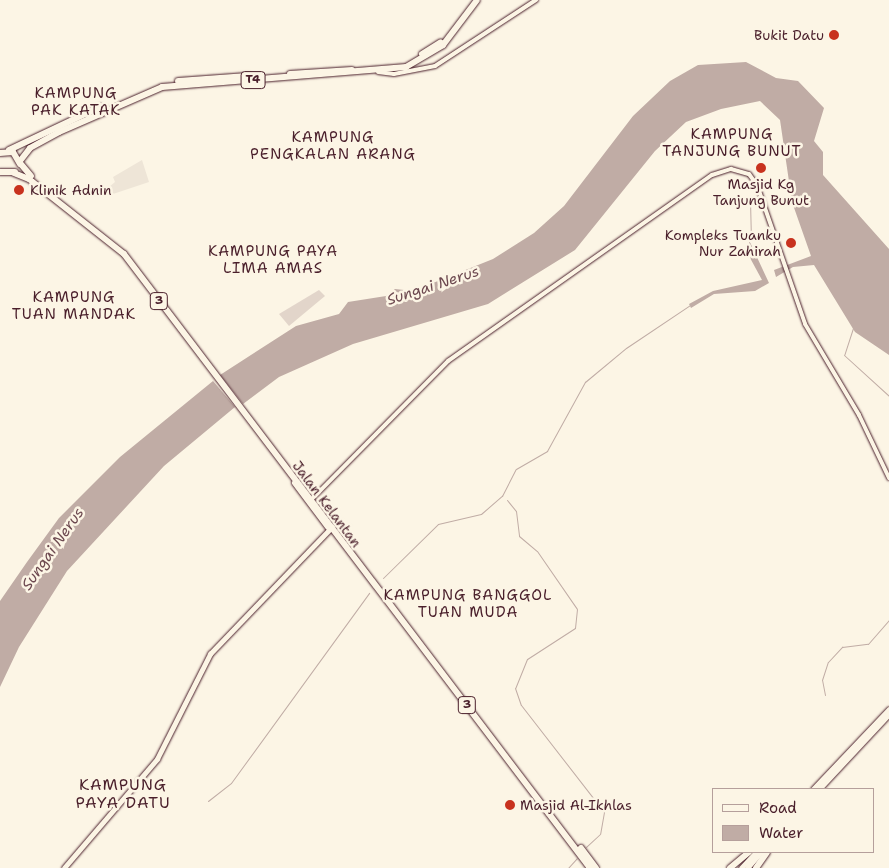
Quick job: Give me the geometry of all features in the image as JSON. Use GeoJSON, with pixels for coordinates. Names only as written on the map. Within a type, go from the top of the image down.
{"type":"FeatureCollection","features":[{"type":"Feature","properties":{"kind":"highway","name":"T4"},"geometry":{"type":"LineString","coordinates":[[3,151],[137,90],[164,83],[399,65],[442,40],[472,0]]}},
{"type":"Feature","properties":{"kind":"highway","name":"T4"},"geometry":{"type":"LineString","coordinates":[[20,162],[30,148],[59,132],[162,87],[378,72],[406,67],[433,53],[456,31],[477,0]]}},
{"type":"Feature","properties":{"kind":"highway","name":"3"},"geometry":{"type":"LineString","coordinates":[[3,151],[20,162],[99,232]]}},
{"type":"Feature","properties":{"kind":"highway","name":"3"},"geometry":{"type":"LineString","coordinates":[[5,175],[20,162]]}},
{"type":"Feature","properties":{"kind":"highway","name":"3"},"geometry":{"type":"LineString","coordinates":[[5,175],[29,179],[99,232]]}},
{"type":"Feature","properties":{"kind":"highway","name":"Jalan Kelantan"},"geometry":{"type":"LineString","coordinates":[[99,232],[127,259],[570,839],[590,868]]}},
{"type":"Feature","properties":{"kind":"highway","name":"Jalan Kelantan"},"geometry":{"type":"LineString","coordinates":[[570,839],[596,868]]}},
{"type":"Feature","properties":{"kind":"highway"},"geometry":{"type":"LineString","coordinates":[[730,868],[748,853]]}},
{"type":"Feature","properties":{"kind":"highway"},"geometry":{"type":"LineString","coordinates":[[756,868],[767,853]]}},
{"type":"Feature","properties":{"kind":"main road"},"geometry":{"type":"LineString","coordinates":[[64,868],[157,758],[210,654],[332,528]]}},
{"type":"Feature","properties":{"kind":"main road"},"geometry":{"type":"LineString","coordinates":[[814,788],[889,708]]}},
{"type":"Feature","properties":{"kind":"main road"},"geometry":{"type":"LineString","coordinates":[[820,788],[889,714]]}},
{"type":"Feature","properties":{"kind":"main road"},"geometry":{"type":"LineString","coordinates":[[741,868],[755,853]]}},
{"type":"Feature","properties":{"kind":"main road"},"geometry":{"type":"LineString","coordinates":[[747,868],[760,853]]}},
{"type":"Feature","properties":{"kind":"street"},"geometry":{"type":"LineString","coordinates":[[378,72],[394,74],[442,62],[536,0]]}},
{"type":"Feature","properties":{"kind":"street"},"geometry":{"type":"LineString","coordinates":[[310,499],[448,361],[712,175],[738,169],[753,178],[805,324],[860,415],[889,478]]}},
{"type":"Feature","properties":{"kind":"shaded area"},"geometry":{"type":"Polygon","coordinates":[[[142,160],[149,182],[113,194],[109,187],[115,182],[113,177],[142,160]]]}},
{"type":"Feature","properties":{"kind":"shaded area"},"geometry":{"type":"Polygon","coordinates":[[[319,290],[325,296],[289,326],[279,314],[319,290]]]}},
{"type":"Feature","properties":{"kind":"water","name":"Sungai Nerus"},"geometry":{"type":"Polygon","coordinates":[[[746,62],[776,78],[798,81],[824,108],[814,141],[823,152],[823,175],[889,249],[889,355],[855,332],[814,265],[793,267],[776,277],[774,270],[811,256],[792,202],[780,120],[760,101],[721,109],[686,122],[655,151],[575,250],[488,304],[353,344],[279,377],[243,404],[220,375],[296,326],[339,314],[348,302],[386,296],[395,289],[413,291],[493,259],[534,233],[564,206],[633,116],[670,81],[698,65],[746,62]]]}},
{"type":"Feature","properties":{"kind":"water"},"geometry":{"type":"Polygon","coordinates":[[[749,240],[769,283],[755,291],[714,294],[691,308],[689,304],[713,291],[762,280],[749,256],[749,240]]]}},
{"type":"Feature","properties":{"kind":"water","name":"Sungai Nerus"},"geometry":{"type":"Polygon","coordinates":[[[213,381],[235,407],[164,466],[67,571],[19,647],[0,687],[0,601],[27,562],[59,518],[120,457],[213,381]]]}},
{"type":"Feature","properties":{"kind":"waterway"},"geometry":{"type":"LineString","coordinates":[[750,200],[751,241]]}},
{"type":"Feature","properties":{"kind":"waterway"},"geometry":{"type":"LineString","coordinates":[[383,578],[438,524],[481,514],[502,496],[516,469],[547,451],[585,382],[626,348],[690,305]]}},
{"type":"Feature","properties":{"kind":"waterway"},"geometry":{"type":"LineString","coordinates":[[853,328],[844,355],[889,396]]}},
{"type":"Feature","properties":{"kind":"waterway"},"geometry":{"type":"LineString","coordinates":[[507,500],[516,511],[519,536],[537,551],[577,609],[575,628],[527,659],[515,688],[521,705],[604,812],[600,834],[586,847]]}},
{"type":"Feature","properties":{"kind":"waterway"},"geometry":{"type":"LineString","coordinates":[[208,801],[231,783],[369,593]]}},
{"type":"Feature","properties":{"kind":"waterway"},"geometry":{"type":"LineString","coordinates":[[825,695],[822,680],[828,662],[842,647],[868,644],[889,620]]}},
{"type":"Feature","properties":{"kind":"waterway"},"geometry":{"type":"LineString","coordinates":[[568,868],[577,858]]}},
{"type":"Feature","properties":{"kind":"place","name":"Bukit Datu"},"geometry":{"type":"Point","coordinates":[834,35]}},
{"type":"Feature","properties":{"kind":"place","name":"Masjid Kg Tanjung Bunut"},"geometry":{"type":"Point","coordinates":[761,168]}},
{"type":"Feature","properties":{"kind":"place","name":"Klinik Adnin"},"geometry":{"type":"Point","coordinates":[19,190]}},
{"type":"Feature","properties":{"kind":"place","name":"Kompleks Tuanku Nur Zahirah"},"geometry":{"type":"Point","coordinates":[791,243]}},
{"type":"Feature","properties":{"kind":"place","name":"Masjid Al-Ikhlas"},"geometry":{"type":"Point","coordinates":[510,805]}},
{"type":"Feature","properties":{"kind":"district","name":"KAMPUNG PAK KATAK"},"geometry":{"type":"Point","coordinates":[76,102]}},
{"type":"Feature","properties":{"kind":"district","name":"KAMPUNG TANJUNG BUNUT"},"geometry":{"type":"Point","coordinates":[732,142]}},
{"type":"Feature","properties":{"kind":"district","name":"KAMPUNG PENGKALAN ARANG"},"geometry":{"type":"Point","coordinates":[333,146]}},
{"type":"Feature","properties":{"kind":"district","name":"KAMPUNG PAYA LIMA AMAS"},"geometry":{"type":"Point","coordinates":[273,260]}},
{"type":"Feature","properties":{"kind":"district","name":"KAMPUNG TUAN MANDAK"},"geometry":{"type":"Point","coordinates":[74,306]}},
{"type":"Feature","properties":{"kind":"district","name":"KAMPUNG BANGGOL TUAN MUDA"},"geometry":{"type":"Point","coordinates":[468,604]}},
{"type":"Feature","properties":{"kind":"district","name":"KAMPUNG PAYA DATU"},"geometry":{"type":"Point","coordinates":[123,794]}}]}
